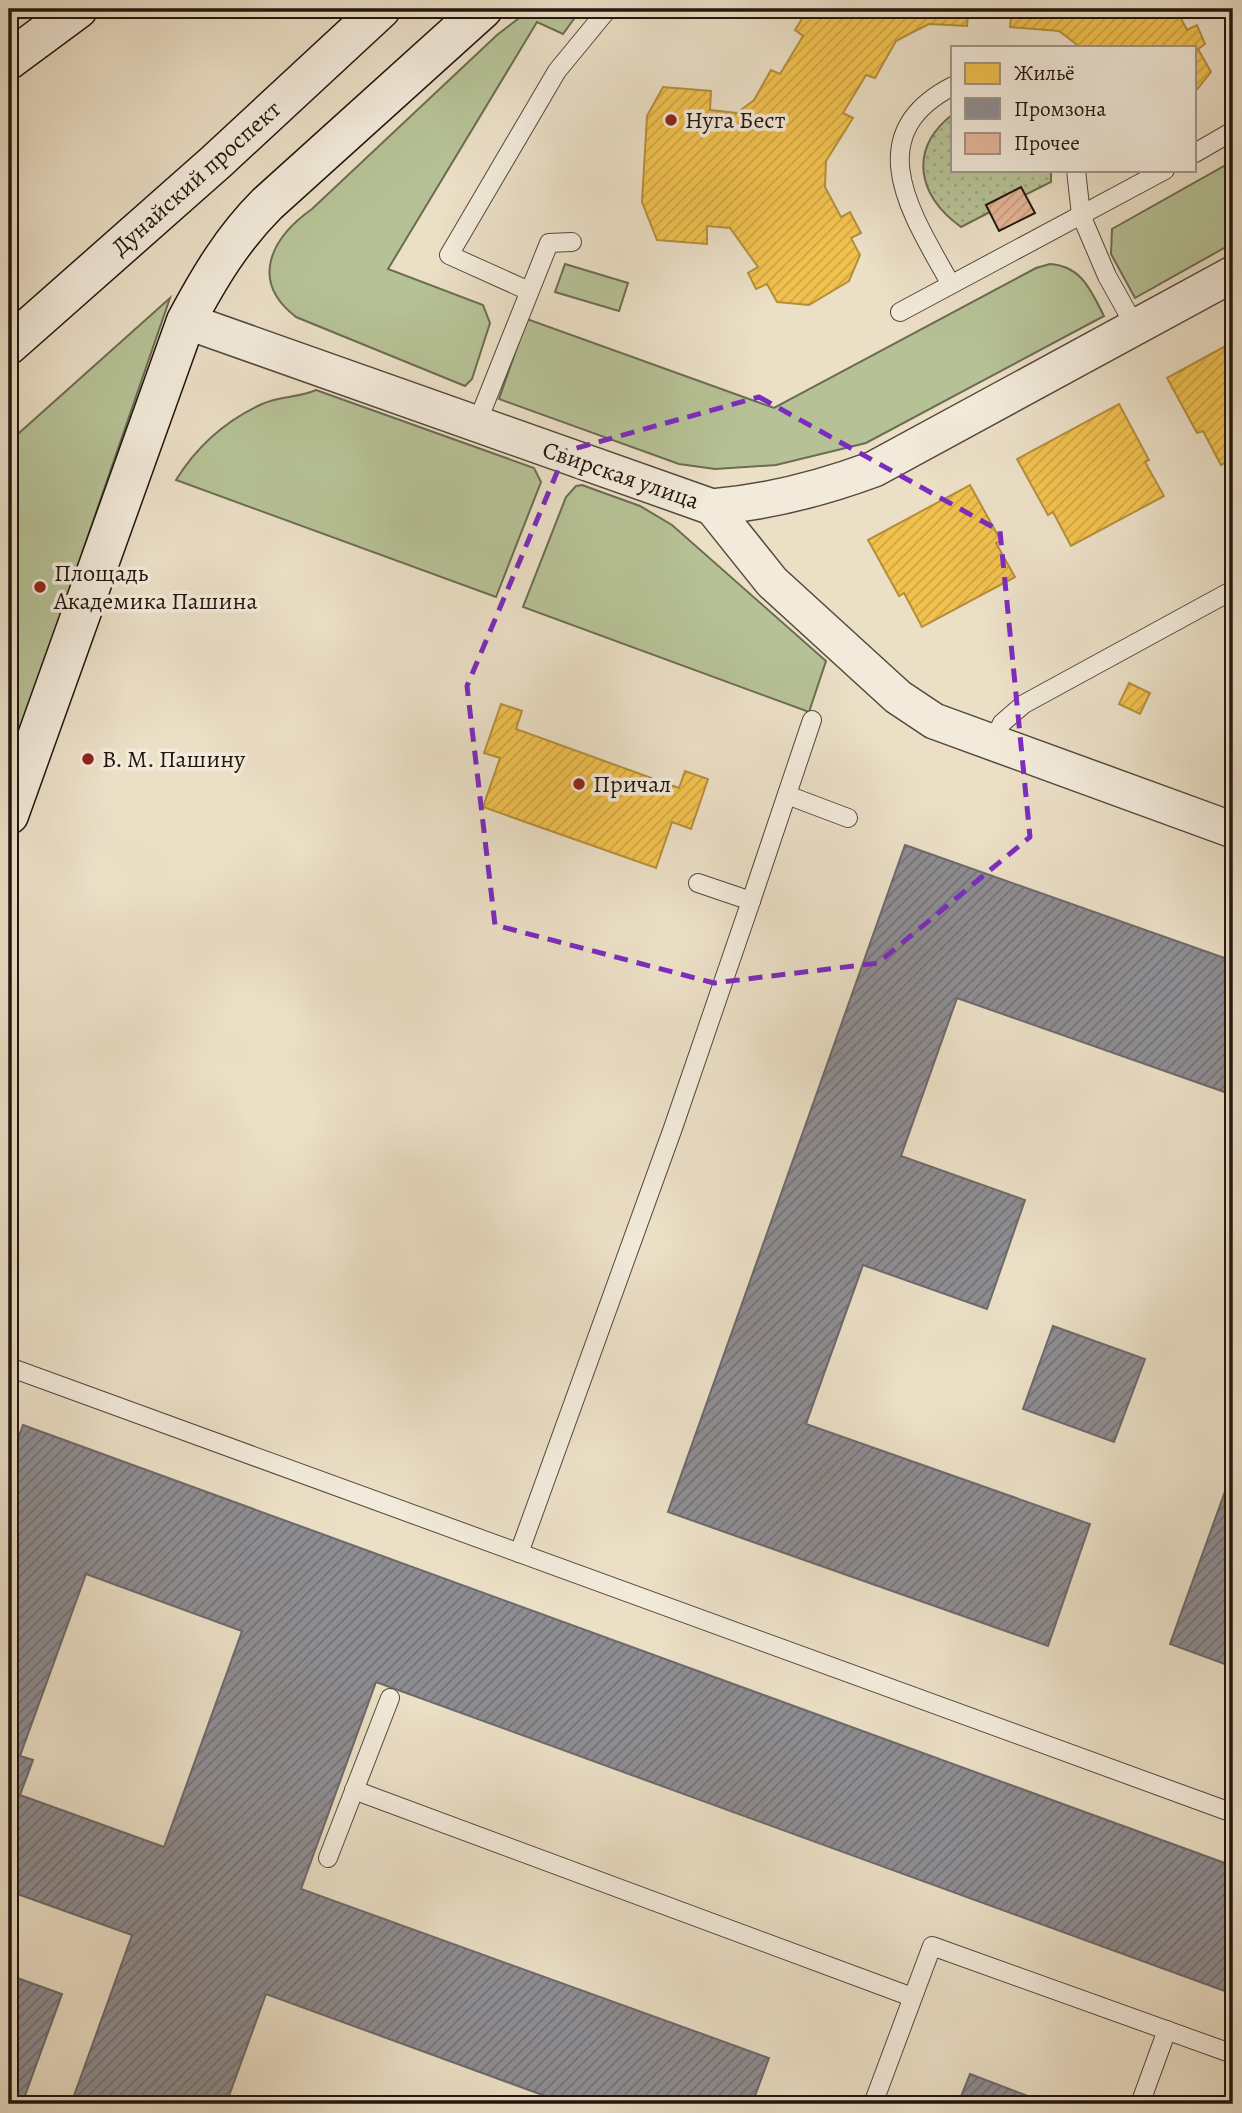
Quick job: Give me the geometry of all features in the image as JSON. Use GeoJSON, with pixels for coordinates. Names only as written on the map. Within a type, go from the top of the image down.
{"type":"FeatureCollection","features":[{"type":"Feature","properties":{"kind":"main road"},"geometry":{"type":"LineString","coordinates":[[9,60],[78,9]]}},
{"type":"Feature","properties":{"kind":"main road","name":"Дунайский проспект"},"geometry":{"type":"LineString","coordinates":[[9,345],[216,162],[381,9]]}},
{"type":"Feature","properties":{"kind":"main road"},"geometry":{"type":"LineString","coordinates":[[9,815],[186,321],[210,276],[238,235],[267,204],[483,9]]}},
{"type":"Feature","properties":{"kind":"street","name":"Свирская улица"},"geometry":{"type":"LineString","coordinates":[[186,321],[712,507],[764,503],[817,490],[874,469],[1233,274]]}},
{"type":"Feature","properties":{"kind":"street"},"geometry":{"type":"LineString","coordinates":[[712,507],[772,582],[898,697],[934,721],[1233,830]]}},
{"type":"Feature","properties":{"kind":"lane"},"geometry":{"type":"LineString","coordinates":[[529,291],[449,255],[557,71],[607,9]]}},
{"type":"Feature","properties":{"kind":"lane"},"geometry":{"type":"LineString","coordinates":[[950,283],[905,198],[899,175],[901,146],[912,119],[932,99],[951,87]]}},
{"type":"Feature","properties":{"kind":"lane"},"geometry":{"type":"LineString","coordinates":[[1196,152],[1233,131]]}},
{"type":"Feature","properties":{"kind":"lane"},"geometry":{"type":"LineString","coordinates":[[1076,172],[1081,215],[1107,276],[1136,328]]}},
{"type":"Feature","properties":{"kind":"lane"},"geometry":{"type":"LineString","coordinates":[[900,312],[1161,172]]}},
{"type":"Feature","properties":{"kind":"lane"},"geometry":{"type":"LineString","coordinates":[[477,424],[549,243],[572,242]]}},
{"type":"Feature","properties":{"kind":"lane"},"geometry":{"type":"LineString","coordinates":[[993,742],[1002,723],[1024,704],[1233,590]]}},
{"type":"Feature","properties":{"kind":"lane"},"geometry":{"type":"LineString","coordinates":[[519,1553],[668,1141],[812,719]]}},
{"type":"Feature","properties":{"kind":"lane"},"geometry":{"type":"LineString","coordinates":[[787,794],[848,817]]}},
{"type":"Feature","properties":{"kind":"lane"},"geometry":{"type":"LineString","coordinates":[[698,883],[751,901]]}},
{"type":"Feature","properties":{"kind":"lane"},"geometry":{"type":"LineString","coordinates":[[9,1367],[1233,1813]]}},
{"type":"Feature","properties":{"kind":"lane"},"geometry":{"type":"LineString","coordinates":[[328,1858],[390,1698]]}},
{"type":"Feature","properties":{"kind":"lane"},"geometry":{"type":"LineString","coordinates":[[354,1790],[912,1997]]}},
{"type":"Feature","properties":{"kind":"lane"},"geometry":{"type":"LineString","coordinates":[[873,2104],[932,1945],[1233,2054]]}},
{"type":"Feature","properties":{"kind":"lane"},"geometry":{"type":"LineString","coordinates":[[1140,2104],[1167,2030]]}},
{"type":"Feature","properties":{"kind":"highlighted area"},"geometry":{"type":"Polygon","coordinates":[[[759,397],[1000,531],[1030,837],[878,963],[714,983],[495,925],[467,686],[566,451],[759,397]]]}},
{"type":"Feature","properties":{"kind":"green space"},"geometry":{"type":"Polygon","coordinates":[[[531,9],[581,9],[563,34],[537,22],[388,269],[483,305],[490,323],[472,379],[465,386],[296,317],[273,289],[270,275],[271,260],[286,233],[497,35],[531,9]]]}},
{"type":"Feature","properties":{"kind":"green space"},"geometry":{"type":"Polygon","coordinates":[[[951,116],[951,172],[1051,172],[1051,182],[1025,195],[986,205],[990,212],[961,227],[935,201],[927,186],[924,157],[929,142],[951,116]]]}},
{"type":"Feature","properties":{"kind":"green space"},"geometry":{"type":"Polygon","coordinates":[[[1233,161],[1233,243],[1135,298],[1111,254],[1112,229],[1233,161]]]}},
{"type":"Feature","properties":{"kind":"green space"},"geometry":{"type":"Polygon","coordinates":[[[565,264],[628,283],[619,311],[555,292],[565,264]]]}},
{"type":"Feature","properties":{"kind":"green space"},"geometry":{"type":"Polygon","coordinates":[[[1050,264],[1070,269],[1078,275],[1090,289],[1104,316],[866,443],[776,465],[715,469],[679,464],[499,399],[527,319],[774,408],[1036,268],[1050,264]]]}},
{"type":"Feature","properties":{"kind":"green space","name":"Площадь Академика Пашина"},"geometry":{"type":"Polygon","coordinates":[[[170,298],[20,733],[9,730],[9,442],[170,298]]]}},
{"type":"Feature","properties":{"kind":"green space"},"geometry":{"type":"Polygon","coordinates":[[[316,390],[534,468],[541,482],[496,597],[176,480],[203,445],[236,418],[268,401],[316,390]]]}},
{"type":"Feature","properties":{"kind":"green space"},"geometry":{"type":"Polygon","coordinates":[[[582,485],[640,506],[672,525],[826,661],[809,712],[523,607],[566,497],[576,486],[582,485]]]}},
{"type":"Feature","properties":{"kind":"building: Жильё"},"geometry":{"type":"Polygon","coordinates":[[[808,9],[1176,9],[1187,30],[1197,25],[1205,44],[1198,49],[1211,72],[1196,91],[1196,46],[1079,46],[1059,31],[1010,27],[1011,17],[968,15],[967,26],[929,24],[911,33],[896,41],[875,78],[866,75],[843,113],[853,118],[826,161],[825,187],[841,217],[850,212],[861,233],[851,238],[860,255],[849,281],[809,305],[777,302],[767,284],[756,289],[748,273],[758,267],[730,228],[707,226],[707,244],[657,240],[642,202],[647,116],[663,87],[711,91],[710,110],[737,113],[754,100],[771,70],[780,74],[803,36],[795,30],[808,9]]]}},
{"type":"Feature","properties":{"kind":"building: Жильё"},"geometry":{"type":"Polygon","coordinates":[[[1233,342],[1233,458],[1221,465],[1203,431],[1197,433],[1167,378],[1233,342]]]}},
{"type":"Feature","properties":{"kind":"building: Жильё"},"geometry":{"type":"Polygon","coordinates":[[[1119,404],[1149,460],[1145,462],[1164,496],[1071,546],[1053,512],[1048,515],[1017,459],[1119,404]]]}},
{"type":"Feature","properties":{"kind":"building: Жильё"},"geometry":{"type":"Polygon","coordinates":[[[970,485],[1001,541],[996,543],[1015,577],[922,627],[904,593],[899,596],[868,540],[970,485]]]}},
{"type":"Feature","properties":{"kind":"building: Жильё"},"geometry":{"type":"Polygon","coordinates":[[[1129,683],[1150,693],[1140,714],[1119,704],[1129,683]]]}},
{"type":"Feature","properties":{"kind":"building: Жильё","name":"Причал"},"geometry":{"type":"Polygon","coordinates":[[[501,704],[522,711],[516,729],[679,788],[685,771],[708,779],[691,829],[672,822],[656,868],[483,807],[500,758],[484,753],[501,704]]]}},
{"type":"Feature","properties":{"kind":"building: Промзона"},"geometry":{"type":"Polygon","coordinates":[[[905,845],[1233,961],[1233,1095],[957,998],[901,1156],[1025,1200],[987,1309],[863,1265],[806,1424],[1090,1524],[1048,1646],[668,1512],[905,845]]]}},
{"type":"Feature","properties":{"kind":"building: Промзона"},"geometry":{"type":"Polygon","coordinates":[[[1053,1326],[1145,1359],[1114,1442],[1023,1409],[1053,1326]]]}},
{"type":"Feature","properties":{"kind":"building: Промзона"},"geometry":{"type":"Polygon","coordinates":[[[23,1425],[1233,1866],[1233,1994],[376,1682],[301,1889],[769,2058],[752,2104],[567,2104],[266,1994],[226,2104],[71,2104],[132,1935],[9,1891],[9,1463],[23,1425]],[[86,1574],[20,1756],[33,1760],[20,1795],[164,1847],[242,1631],[86,1574]]]}},
{"type":"Feature","properties":{"kind":"building: Промзона"},"geometry":{"type":"Polygon","coordinates":[[[1227,1486],[1233,1489],[1233,1667],[1170,1644],[1227,1486]]]}},
{"type":"Feature","properties":{"kind":"building: Промзона"},"geometry":{"type":"Polygon","coordinates":[[[9,1975],[62,1994],[23,2101],[9,2096],[9,1975]]]}},
{"type":"Feature","properties":{"kind":"building: Промзона"},"geometry":{"type":"Polygon","coordinates":[[[970,2074],[1049,2104],[958,2104],[970,2074]]]}},
{"type":"Feature","properties":{"kind":"building: Прочее"},"geometry":{"type":"Polygon","coordinates":[[[1021,187],[1035,213],[999,231],[986,205],[1021,187]]]}},
{"type":"Feature","properties":{"kind":"place","name":"Нуга Бест"},"geometry":{"type":"Point","coordinates":[671,120]}},
{"type":"Feature","properties":{"kind":"place","name":"Площадь Академика Пашина"},"geometry":{"type":"Point","coordinates":[40,587]}},
{"type":"Feature","properties":{"kind":"place","name":"В. М. Пашину"},"geometry":{"type":"Point","coordinates":[88,759]}},
{"type":"Feature","properties":{"kind":"place","name":"Причал"},"geometry":{"type":"Point","coordinates":[579,784]}}]}
